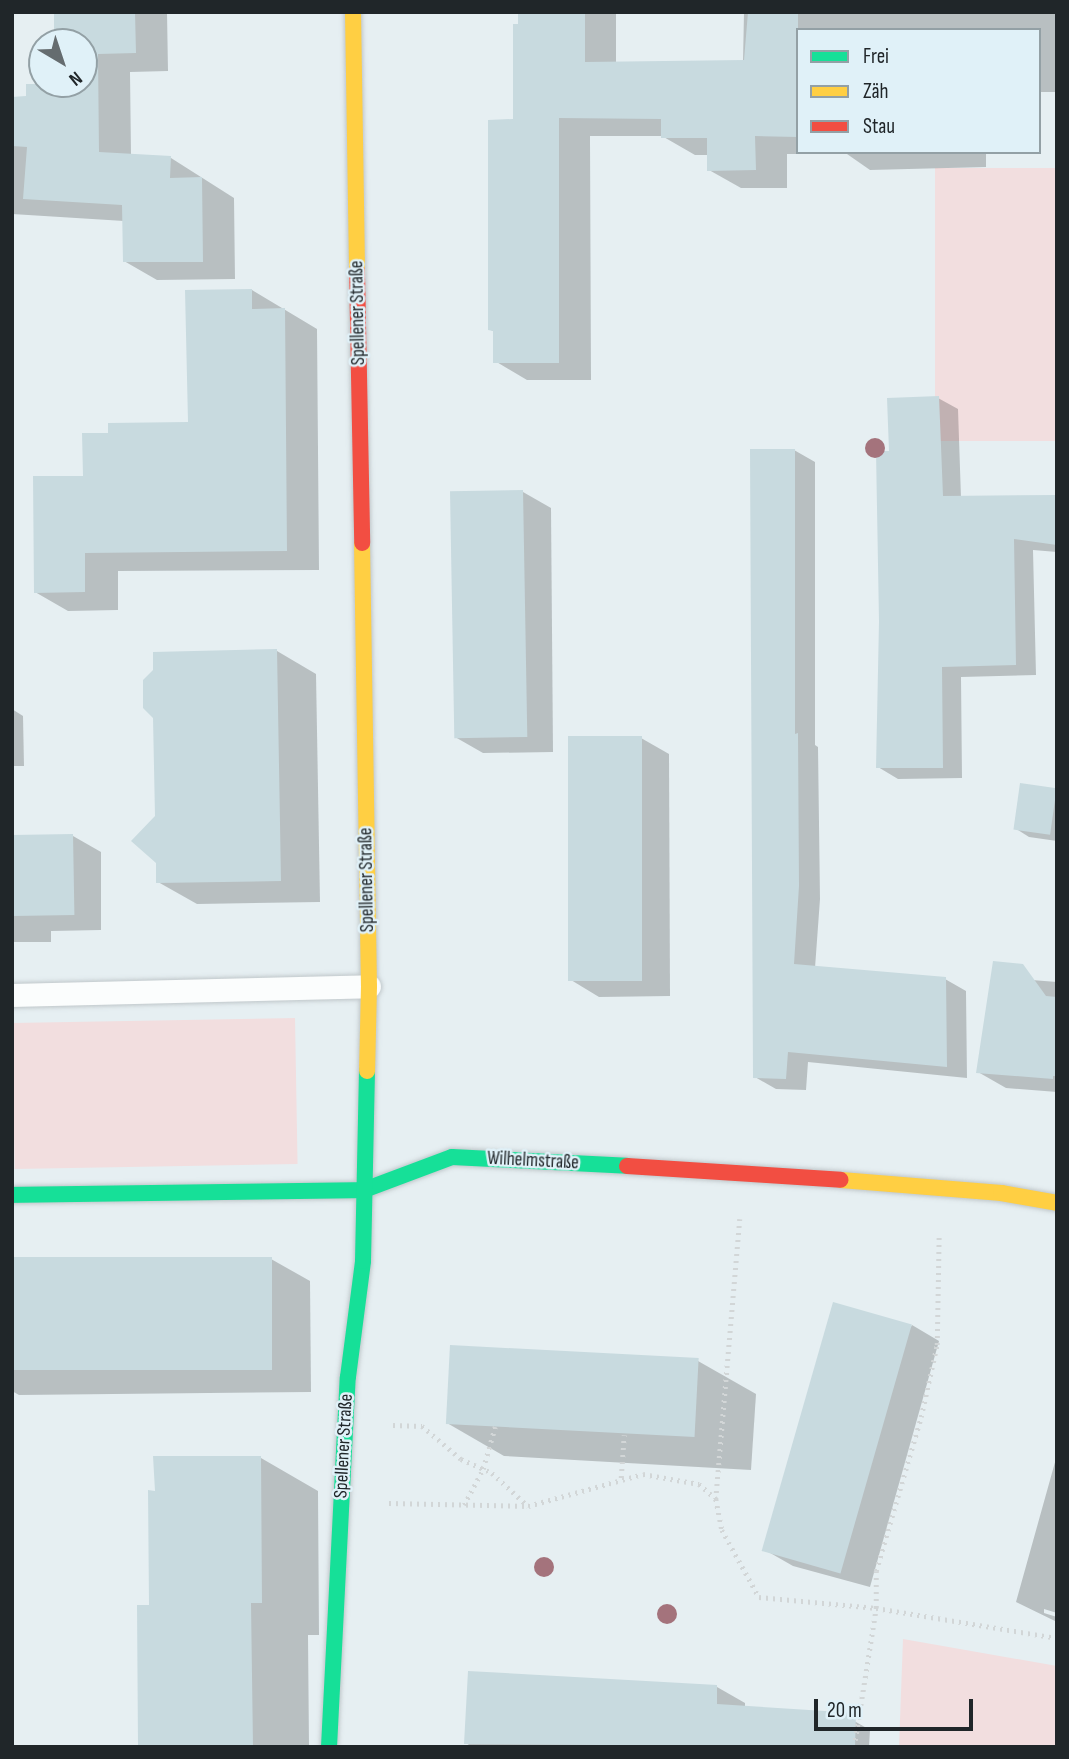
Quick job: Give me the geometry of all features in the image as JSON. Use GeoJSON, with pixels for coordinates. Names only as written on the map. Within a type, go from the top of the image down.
{"type":"FeatureCollection","features":[{"type":"Feature","properties":{"kind":"street","name":"Spellener Straße"},"geometry":{"type":"LineString","coordinates":[[329,1747],[348,1377],[362,1261],[369,986],[353,12]]}},
{"type":"Feature","properties":{"kind":"street","name":"Wilhelmstraße"},"geometry":{"type":"LineString","coordinates":[[12,1195],[364,1190],[452,1157],[744,1172],[1001,1193],[1057,1203]]}},
{"type":"Feature","properties":{"kind":"lane"},"geometry":{"type":"LineString","coordinates":[[12,995],[369,986]]}},
{"type":"Feature","properties":{"kind":"path"},"geometry":{"type":"LineString","coordinates":[[744,1172],[716,1499],[722,1531],[760,1597],[876,1608],[1057,1638]]}},
{"type":"Feature","properties":{"kind":"path"},"geometry":{"type":"LineString","coordinates":[[854,1747],[876,1608],[876,1571],[921,1418],[937,1345],[939,1189]]}},
{"type":"Feature","properties":{"kind":"path"},"geometry":{"type":"LineString","coordinates":[[346,1423],[422,1426],[461,1459],[492,1473],[528,1506]]}},
{"type":"Feature","properties":{"kind":"path"},"geometry":{"type":"LineString","coordinates":[[464,1505],[483,1469],[495,1427]]}},
{"type":"Feature","properties":{"kind":"path"},"geometry":{"type":"LineString","coordinates":[[621,1478],[624,1434]]}},
{"type":"Feature","properties":{"kind":"path"},"geometry":{"type":"LineString","coordinates":[[341,1502],[528,1506],[643,1474],[699,1485],[716,1499]]}},
{"type":"Feature","properties":{"kind":"shaded area"},"geometry":{"type":"Polygon","coordinates":[[[935,168],[1057,168],[1057,441],[935,441],[935,168]]]}},
{"type":"Feature","properties":{"kind":"shaded area"},"geometry":{"type":"Polygon","coordinates":[[[295,1018],[298,1164],[15,1169],[12,1023],[295,1018]]]}},
{"type":"Feature","properties":{"kind":"shaded area"},"geometry":{"type":"Polygon","coordinates":[[[903,1639],[1057,1666],[1057,1747],[899,1747],[903,1639]]]}},
{"type":"Feature","properties":{"kind":"building"},"geometry":{"type":"Polygon","coordinates":[[[54,12],[135,12],[136,53],[98,54],[98,28],[54,28],[54,12]]]}},
{"type":"Feature","properties":{"kind":"building"},"geometry":{"type":"Polygon","coordinates":[[[518,12],[585,12],[585,62],[744,60],[748,12],[798,12],[796,137],[755,136],[756,170],[707,171],[707,138],[661,138],[661,119],[559,118],[559,363],[493,363],[493,331],[488,330],[488,120],[513,119],[513,24],[518,24],[518,12]]]}},
{"type":"Feature","properties":{"kind":"building"},"geometry":{"type":"Polygon","coordinates":[[[98,54],[99,152],[171,156],[170,178],[202,177],[203,262],[123,262],[122,205],[23,199],[27,147],[12,146],[12,97],[26,96],[26,84],[28,98],[98,98],[98,54]]]}},
{"type":"Feature","properties":{"kind":"building"},"geometry":{"type":"Polygon","coordinates":[[[252,289],[252,309],[285,308],[287,551],[85,553],[85,592],[34,593],[33,476],[83,476],[82,433],[108,433],[108,423],[188,422],[185,290],[252,289]]]}},
{"type":"Feature","properties":{"kind":"building"},"geometry":{"type":"Polygon","coordinates":[[[939,396],[943,496],[1057,495],[1057,545],[1014,539],[1016,665],[942,667],[943,768],[876,768],[879,621],[876,451],[889,451],[887,398],[939,396]]]}},
{"type":"Feature","properties":{"kind":"building"},"geometry":{"type":"Polygon","coordinates":[[[750,449],[795,449],[795,734],[798,733],[799,886],[794,964],[946,977],[947,1067],[788,1052],[786,1079],[753,1078],[750,449]]]}},
{"type":"Feature","properties":{"kind":"building"},"geometry":{"type":"Polygon","coordinates":[[[523,490],[527,737],[454,738],[450,491],[523,490]]]}},
{"type":"Feature","properties":{"kind":"building"},"geometry":{"type":"Polygon","coordinates":[[[277,649],[281,881],[156,883],[156,863],[131,841],[155,816],[153,718],[143,708],[143,680],[153,670],[153,652],[277,649]]]}},
{"type":"Feature","properties":{"kind":"building"},"geometry":{"type":"Polygon","coordinates":[[[568,736],[642,736],[642,981],[568,981],[568,736]]]}},
{"type":"Feature","properties":{"kind":"building"},"geometry":{"type":"Polygon","coordinates":[[[1020,783],[1057,788],[1050,835],[1013,830],[1020,783]]]}},
{"type":"Feature","properties":{"kind":"building"},"geometry":{"type":"Polygon","coordinates":[[[73,834],[74,915],[13,916],[12,835],[73,834]]]}},
{"type":"Feature","properties":{"kind":"building"},"geometry":{"type":"Polygon","coordinates":[[[993,961],[1023,964],[1046,996],[1057,997],[1057,1076],[1053,1076],[1053,1079],[976,1073],[993,961]]]}},
{"type":"Feature","properties":{"kind":"building"},"geometry":{"type":"Polygon","coordinates":[[[12,1257],[272,1257],[272,1370],[12,1370],[12,1257]]]}},
{"type":"Feature","properties":{"kind":"building"},"geometry":{"type":"Polygon","coordinates":[[[833,1302],[912,1325],[840,1574],[762,1551],[833,1302]]]}},
{"type":"Feature","properties":{"kind":"building"},"geometry":{"type":"Polygon","coordinates":[[[450,1345],[699,1358],[695,1437],[446,1424],[450,1345]]]}},
{"type":"Feature","properties":{"kind":"building"},"geometry":{"type":"Polygon","coordinates":[[[153,1456],[261,1456],[262,1603],[251,1603],[253,1747],[138,1747],[137,1605],[149,1605],[148,1490],[155,1491],[153,1456]]]}},
{"type":"Feature","properties":{"kind":"building"},"geometry":{"type":"Polygon","coordinates":[[[468,1671],[717,1685],[717,1704],[856,1713],[855,1747],[464,1744],[468,1671]]]}},
{"type":"Feature","properties":{"kind":"traffic: fast"},"geometry":{"type":"LineString","coordinates":[[329,1747],[348,1377],[363,1261],[367,1071]]}},
{"type":"Feature","properties":{"kind":"traffic: fast"},"geometry":{"type":"LineString","coordinates":[[12,1195],[364,1190],[452,1157],[627,1166]]}},
{"type":"Feature","properties":{"kind":"traffic: slow"},"geometry":{"type":"LineString","coordinates":[[353,12],[357,271]]}},
{"type":"Feature","properties":{"kind":"traffic: slow"},"geometry":{"type":"LineString","coordinates":[[362,543],[369,986],[367,1071]]}},
{"type":"Feature","properties":{"kind":"traffic: slow"},"geometry":{"type":"LineString","coordinates":[[841,1180],[1001,1193],[1057,1203]]}},
{"type":"Feature","properties":{"kind":"traffic: jam"},"geometry":{"type":"LineString","coordinates":[[357,271],[362,543]]}},
{"type":"Feature","properties":{"kind":"traffic: jam"},"geometry":{"type":"LineString","coordinates":[[627,1166],[841,1180]]}}]}
